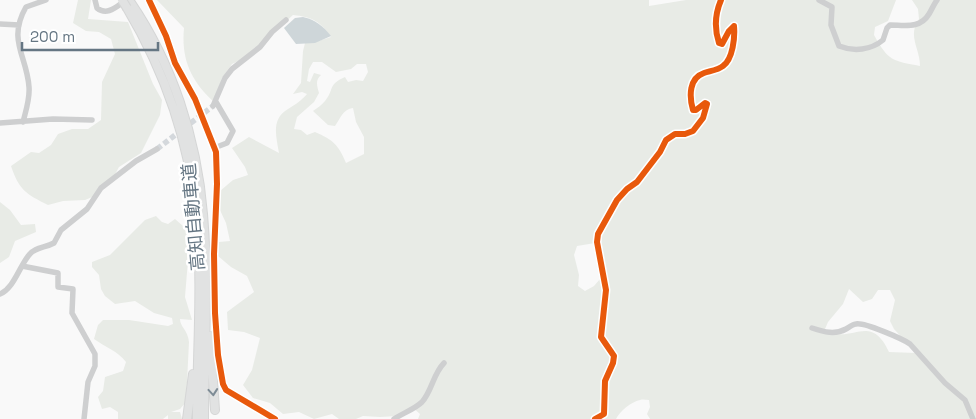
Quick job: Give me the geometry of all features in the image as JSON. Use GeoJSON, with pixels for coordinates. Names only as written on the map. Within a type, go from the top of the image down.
{"type":"FeatureCollection","features":[{"type":"Feature","properties":{"kind":"highway","name":"高知自動車道"},"geometry":{"type":"LineString","coordinates":[[122,0],[129,3],[162,74],[180,125],[192,183],[202,274],[204,419]]}},
{"type":"Feature","properties":{"kind":"highway","name":"高知自動車道"},"geometry":{"type":"LineString","coordinates":[[197,419],[202,274]]}},
{"type":"Feature","properties":{"kind":"highway"},"geometry":{"type":"LineString","coordinates":[[202,274],[215,410]]}},
{"type":"Feature","properties":{"kind":"highway"},"geometry":{"type":"LineString","coordinates":[[187,419],[202,274]]}},
{"type":"Feature","properties":{"kind":"street"},"geometry":{"type":"LineString","coordinates":[[23,122],[28,103],[29,87],[20,54],[19,25],[26,7],[46,0]]}},
{"type":"Feature","properties":{"kind":"street"},"geometry":{"type":"LineString","coordinates":[[95,0],[97,8],[104,12],[129,3]]}},
{"type":"Feature","properties":{"kind":"street"},"geometry":{"type":"LineString","coordinates":[[149,0],[166,36],[175,63],[195,99],[214,148],[217,162],[214,254],[218,355],[223,384],[226,390],[275,419]]}},
{"type":"Feature","properties":{"kind":"street"},"geometry":{"type":"LineString","coordinates":[[595,419],[604,414],[605,381],[614,356],[601,337],[606,290],[597,242],[598,234],[617,200],[627,188],[637,182],[660,152],[666,140],[674,134],[685,134],[693,131],[703,118],[707,104],[705,103],[696,110],[693,110],[691,102],[692,85],[697,77],[723,66],[732,50],[734,26],[722,44],[718,43],[716,15],[721,0]]}},
{"type":"Feature","properties":{"kind":"street"},"geometry":{"type":"LineString","coordinates":[[818,0],[832,7],[831,25],[839,46],[846,49],[860,50],[883,40],[890,25],[917,25],[922,23],[937,0]]}},
{"type":"Feature","properties":{"kind":"street"},"geometry":{"type":"LineString","coordinates":[[214,148],[227,143],[233,131],[215,104],[225,78],[232,69],[260,47],[272,32],[286,20]]}},
{"type":"Feature","properties":{"kind":"street"},"geometry":{"type":"LineString","coordinates":[[0,24],[19,25]]}},
{"type":"Feature","properties":{"kind":"street"},"geometry":{"type":"LineString","coordinates":[[0,123],[53,119],[92,120]]}},
{"type":"Feature","properties":{"kind":"street"},"geometry":{"type":"LineString","coordinates":[[0,294],[7,290],[29,255],[54,243],[61,230],[88,209],[101,188],[136,161],[156,149]]}},
{"type":"Feature","properties":{"kind":"street"},"geometry":{"type":"LineString","coordinates":[[22,266],[58,273],[58,287],[73,289],[72,313],[95,354],[94,366],[88,382],[84,419]]}},
{"type":"Feature","properties":{"kind":"street"},"geometry":{"type":"LineString","coordinates":[[812,328],[837,333],[855,323],[866,325],[904,339],[945,383],[962,396],[973,419]]}},
{"type":"Feature","properties":{"kind":"street"},"geometry":{"type":"LineString","coordinates":[[394,419],[421,403],[434,376],[444,364]]}},
{"type":"Feature","properties":{"kind":"shaded area"},"geometry":{"type":"Polygon","coordinates":[[[78,0],[91,0],[88,19],[128,22],[153,84],[162,100],[160,115],[141,153],[119,167],[113,178],[97,195],[85,200],[63,201],[48,205],[34,198],[20,186],[11,166],[31,152],[39,153],[51,145],[58,134],[72,129],[88,129],[101,120],[102,82],[115,54],[111,39],[99,32],[86,31],[73,23],[78,0]]]}},
{"type":"Feature","properties":{"kind":"shaded area"},"geometry":{"type":"Polygon","coordinates":[[[157,0],[649,0],[649,6],[686,0],[896,0],[888,21],[875,27],[874,35],[883,50],[892,58],[903,63],[920,66],[914,37],[914,31],[919,19],[918,9],[912,0],[976,0],[976,419],[650,419],[647,414],[650,407],[649,400],[637,401],[630,405],[616,419],[418,419],[420,414],[412,407],[397,416],[363,416],[356,419],[339,419],[332,414],[314,419],[299,412],[283,414],[270,403],[253,398],[243,385],[252,370],[260,338],[244,332],[228,330],[227,312],[254,292],[247,276],[231,267],[218,256],[219,242],[230,241],[226,223],[219,208],[220,191],[233,180],[248,175],[232,148],[249,137],[279,153],[276,128],[279,118],[307,94],[302,92],[293,94],[301,83],[303,51],[306,39],[315,42],[331,37],[315,21],[293,15],[247,57],[232,64],[222,78],[214,102],[199,86],[189,69],[184,50],[184,28],[157,0]],[[313,62],[309,69],[307,81],[310,82],[314,73],[321,75],[317,81],[319,93],[314,102],[297,117],[294,129],[301,130],[307,135],[315,132],[331,140],[340,151],[346,163],[364,154],[364,137],[356,122],[353,108],[344,112],[335,126],[328,125],[313,111],[324,102],[333,85],[339,80],[345,77],[348,82],[363,81],[368,72],[366,64],[357,64],[351,69],[336,72],[322,62],[313,62]],[[595,243],[577,246],[574,255],[579,275],[578,286],[585,291],[594,286],[600,279],[600,265],[595,243]],[[849,289],[843,304],[828,322],[825,329],[843,334],[867,331],[874,333],[882,340],[889,352],[916,353],[894,329],[890,321],[895,300],[890,290],[878,290],[872,299],[863,302],[849,289]]]}},
{"type":"Feature","properties":{"kind":"shaded area"},"geometry":{"type":"Polygon","coordinates":[[[303,17],[319,24],[331,36],[315,43],[296,44],[284,28],[295,18],[303,17]]]}},
{"type":"Feature","properties":{"kind":"shaded area"},"geometry":{"type":"Polygon","coordinates":[[[0,202],[10,210],[21,225],[35,224],[36,232],[15,241],[9,257],[0,263],[0,202]]]}},
{"type":"Feature","properties":{"kind":"shaded area"},"geometry":{"type":"Polygon","coordinates":[[[156,216],[162,222],[168,224],[175,219],[183,226],[190,239],[187,253],[185,297],[192,320],[180,319],[189,342],[186,402],[180,409],[171,412],[180,412],[182,419],[168,419],[168,415],[163,419],[118,419],[118,412],[110,407],[102,409],[98,397],[103,391],[105,377],[123,371],[126,362],[115,352],[94,339],[98,325],[103,320],[129,320],[168,326],[173,324],[172,318],[154,313],[135,301],[115,304],[105,296],[101,289],[99,275],[92,267],[92,262],[110,255],[145,220],[156,216]]]}},
{"type":"Feature","properties":{"kind":"tunnel"},"geometry":{"type":"LineString","coordinates":[[157,149],[213,106]]}},
{"type":"Feature","properties":{"kind":"cycle path"},"geometry":{"type":"LineString","coordinates":[[149,0],[166,36],[175,63],[195,99],[216,152],[215,313],[218,355],[223,384],[226,390],[275,419]]}},
{"type":"Feature","properties":{"kind":"cycle path"},"geometry":{"type":"LineString","coordinates":[[595,419],[604,414],[605,381],[614,356],[601,337],[606,290],[597,242],[598,234],[617,200],[637,182],[660,152],[666,140],[675,134],[685,134],[693,131],[703,118],[707,104],[705,103],[696,110],[693,110],[691,99],[693,83],[699,75],[723,66],[729,58],[734,42],[734,26],[722,44],[719,43],[716,21],[721,0]]}}]}
